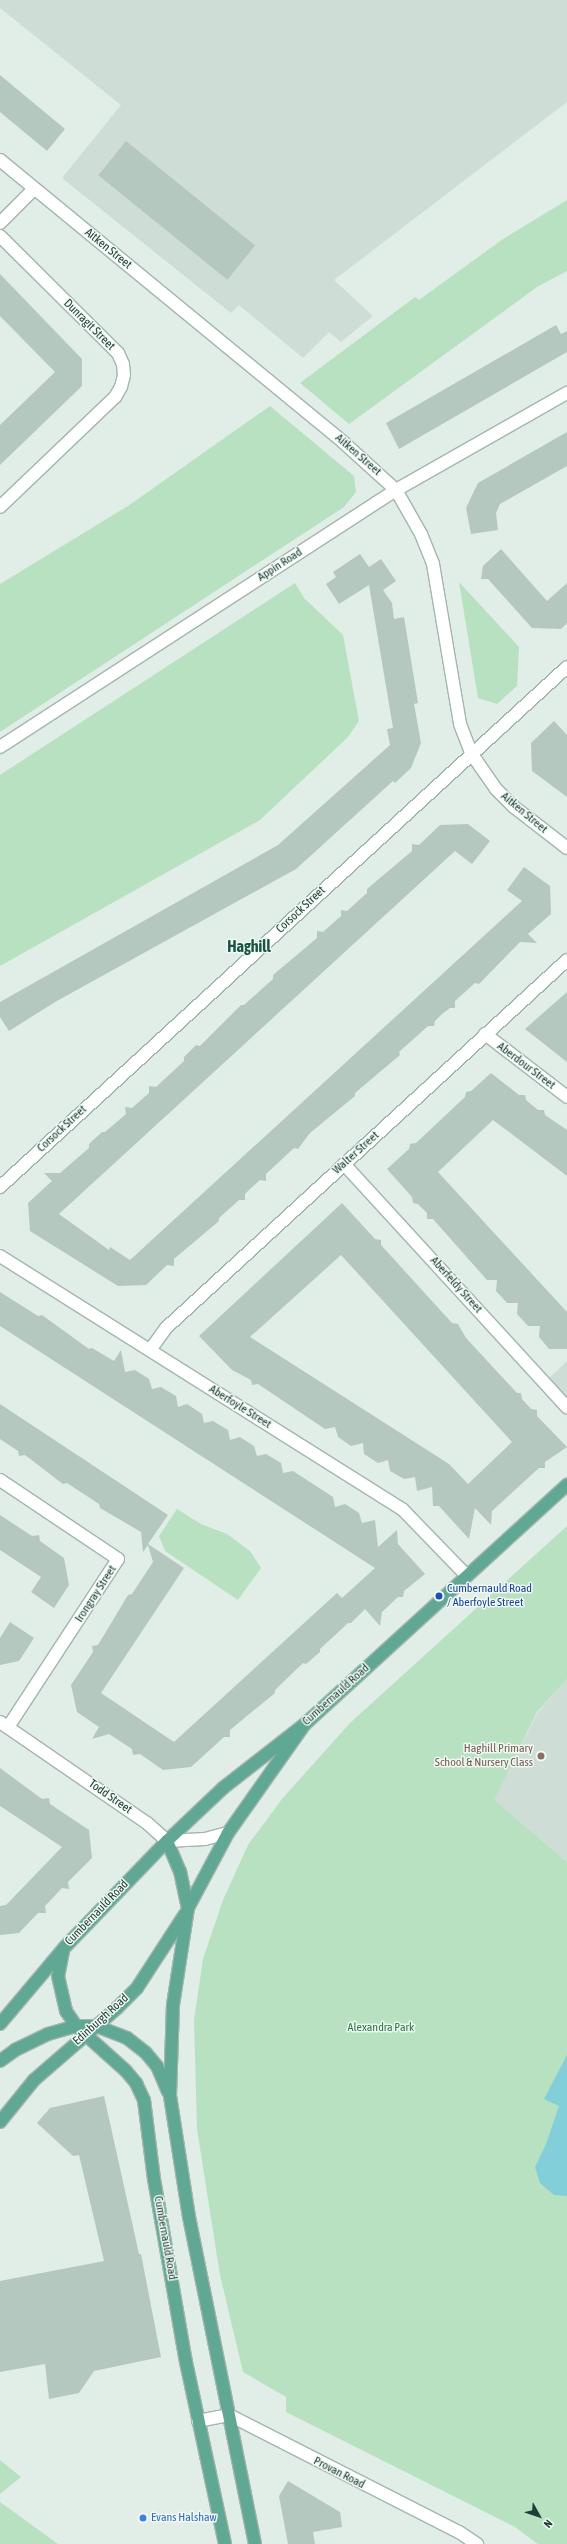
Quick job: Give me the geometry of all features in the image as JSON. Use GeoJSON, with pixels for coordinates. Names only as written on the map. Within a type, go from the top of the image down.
{"type":"FeatureCollection","features":[{"type":"Feature","properties":{"kind":"main road","name":"Cumbernauld Road"},"geometry":{"type":"LineString","coordinates":[[225,2544],[198,2420],[156,2187],[144,2100],[136,2083],[126,2071],[76,2026],[66,2011],[60,1994],[58,1976],[64,1948],[167,1841],[223,1788],[305,1724],[567,1485]]}},
{"type":"Feature","properties":{"kind":"main road","name":"Edinburgh Road"},"geometry":{"type":"LineString","coordinates":[[0,2122],[34,2080],[117,2008],[146,1977],[188,1908],[228,1833],[305,1724]]}},
{"type":"Feature","properties":{"kind":"main road"},"geometry":{"type":"LineString","coordinates":[[167,1841],[180,1871],[188,1908],[173,2005],[170,2095],[189,2217],[255,2544]]}},
{"type":"Feature","properties":{"kind":"main road"},"geometry":{"type":"LineString","coordinates":[[0,2024],[64,1948]]}},
{"type":"Feature","properties":{"kind":"main road"},"geometry":{"type":"LineString","coordinates":[[0,2061],[37,2039],[76,2026],[96,2026],[127,2038],[146,2053],[157,2066],[170,2095]]}},
{"type":"Feature","properties":{"kind":"street","name":"Aitken Street"},"geometry":{"type":"LineString","coordinates":[[0,160],[343,442],[396,490],[421,534],[433,564],[460,724],[472,753],[496,789],[510,803],[567,848]]}},
{"type":"Feature","properties":{"kind":"street"},"geometry":{"type":"LineString","coordinates":[[0,222],[34,189]]}},
{"type":"Feature","properties":{"kind":"street","name":"Dunragit Street"},"geometry":{"type":"LineString","coordinates":[[0,236],[118,353],[123,364],[124,375],[122,387],[115,396],[0,507]]}},
{"type":"Feature","properties":{"kind":"street","name":"Appin Road"},"geometry":{"type":"LineString","coordinates":[[0,747],[396,490],[567,393]]}},
{"type":"Feature","properties":{"kind":"street","name":"Corsock Street"},"geometry":{"type":"LineString","coordinates":[[0,1187],[567,667]]}},
{"type":"Feature","properties":{"kind":"street","name":"Walter Street"},"geometry":{"type":"LineString","coordinates":[[150,1350],[166,1328],[567,960]]}},
{"type":"Feature","properties":{"kind":"street","name":"Aberdour Street"},"geometry":{"type":"LineString","coordinates":[[485,1034],[567,1097]]}},
{"type":"Feature","properties":{"kind":"street","name":"Aberfeldy Street"},"geometry":{"type":"LineString","coordinates":[[344,1164],[567,1407]]}},
{"type":"Feature","properties":{"kind":"street","name":"Aberfoyle Street"},"geometry":{"type":"LineString","coordinates":[[0,1256],[403,1510],[466,1576]]}},
{"type":"Feature","properties":{"kind":"street","name":"Irongray Street"},"geometry":{"type":"LineString","coordinates":[[0,1480],[118,1559],[4,1725]]}},
{"type":"Feature","properties":{"kind":"street","name":"Todd Street"},"geometry":{"type":"LineString","coordinates":[[4,1725],[147,1823],[167,1841]]}},
{"type":"Feature","properties":{"kind":"street"},"geometry":{"type":"LineString","coordinates":[[167,1841],[193,1840],[228,1833]]}},
{"type":"Feature","properties":{"kind":"street"},"geometry":{"type":"LineString","coordinates":[[198,2420],[229,2415]]}},
{"type":"Feature","properties":{"kind":"street","name":"Provan Road"},"geometry":{"type":"LineString","coordinates":[[229,2415],[459,2532],[477,2544]]}},
{"type":"Feature","properties":{"kind":"shaded area"},"geometry":{"type":"Polygon","coordinates":[[[0,0],[567,0],[567,102],[334,280],[373,316],[341,342],[329,332],[303,358],[239,305],[231,313],[62,178],[121,105],[0,8],[0,0]]]}},
{"type":"Feature","properties":{"kind":"shaded area"},"geometry":{"type":"Polygon","coordinates":[[[567,1361],[567,1407],[546,1381],[567,1361]]]}},
{"type":"Feature","properties":{"kind":"shaded area","name":"Haghill Primary School & Nursery Class"},"geometry":{"type":"Polygon","coordinates":[[[567,1679],[567,1862],[493,1800],[538,1712],[567,1679]]]}},
{"type":"Feature","properties":{"kind":"green space"},"geometry":{"type":"Polygon","coordinates":[[[567,200],[567,271],[537,287],[349,424],[300,383],[415,297],[419,300],[503,239],[567,200]]]}},
{"type":"Feature","properties":{"kind":"green space"},"geometry":{"type":"Polygon","coordinates":[[[270,406],[354,476],[356,492],[344,507],[0,732],[0,584],[128,506],[270,406]]]}},
{"type":"Feature","properties":{"kind":"green space"},"geometry":{"type":"Polygon","coordinates":[[[459,582],[519,647],[517,686],[497,704],[478,698],[459,582]]]}},
{"type":"Feature","properties":{"kind":"green space"},"geometry":{"type":"Polygon","coordinates":[[[295,583],[304,598],[343,635],[359,721],[348,737],[260,820],[0,966],[0,775],[295,583]]]}},
{"type":"Feature","properties":{"kind":"green space"},"geometry":{"type":"Polygon","coordinates":[[[177,1509],[201,1524],[227,1534],[250,1551],[261,1568],[238,1600],[165,1551],[159,1536],[177,1509]]]}},
{"type":"Feature","properties":{"kind":"green space","name":"Alexandra Park"},"geometry":{"type":"Polygon","coordinates":[[[567,1526],[567,1679],[537,1712],[494,1800],[567,1862],[567,2544],[538,2544],[515,2527],[286,2412],[286,2397],[243,2372],[220,2275],[197,2129],[194,2020],[203,1959],[223,1900],[248,1845],[282,1799],[350,1723],[567,1526]]]}},
{"type":"Feature","properties":{"kind":"green space"},"geometry":{"type":"Polygon","coordinates":[[[0,2460],[21,2477],[0,2494],[0,2460]]]}},
{"type":"Feature","properties":{"kind":"green space"},"geometry":{"type":"Polygon","coordinates":[[[0,2502],[58,2544],[0,2544],[0,2502]]]}},
{"type":"Feature","properties":{"kind":"water"},"geometry":{"type":"Polygon","coordinates":[[[567,2055],[567,2196],[554,2195],[540,2183],[535,2167],[546,2144],[559,2106],[544,2099],[567,2055]]]}},
{"type":"Feature","properties":{"kind":"building"},"geometry":{"type":"Polygon","coordinates":[[[0,75],[65,129],[47,151],[0,112],[0,75]]]}},
{"type":"Feature","properties":{"kind":"building"},"geometry":{"type":"Polygon","coordinates":[[[126,141],[255,245],[227,280],[98,175],[126,141]]]}},
{"type":"Feature","properties":{"kind":"building"},"geometry":{"type":"Polygon","coordinates":[[[0,274],[82,359],[82,386],[0,465],[0,425],[55,372],[0,316],[0,274]]]}},
{"type":"Feature","properties":{"kind":"building"},"geometry":{"type":"Polygon","coordinates":[[[556,325],[561,334],[567,331],[567,352],[399,449],[386,423],[556,325]]]}},
{"type":"Feature","properties":{"kind":"building"},"geometry":{"type":"Polygon","coordinates":[[[567,432],[567,466],[500,504],[496,513],[498,530],[471,534],[466,508],[478,483],[567,432]]]}},
{"type":"Feature","properties":{"kind":"building"},"geometry":{"type":"Polygon","coordinates":[[[501,549],[547,601],[567,583],[567,623],[561,629],[532,628],[488,579],[481,579],[483,566],[501,549]]]}},
{"type":"Feature","properties":{"kind":"building"},"geometry":{"type":"Polygon","coordinates":[[[360,554],[369,567],[381,559],[396,581],[383,590],[392,603],[394,619],[404,617],[418,703],[414,704],[421,743],[411,768],[395,783],[393,781],[296,869],[55,1002],[9,1031],[0,1017],[0,1002],[278,845],[390,745],[387,729],[393,728],[369,585],[339,604],[326,584],[336,577],[333,572],[360,554]]]}},
{"type":"Feature","properties":{"kind":"building"},"geometry":{"type":"Polygon","coordinates":[[[554,721],[567,735],[567,797],[532,771],[531,743],[554,721]]]}},
{"type":"Feature","properties":{"kind":"building"},"geometry":{"type":"Polygon","coordinates":[[[468,824],[490,841],[472,864],[455,851],[59,1214],[109,1250],[110,1247],[130,1260],[522,901],[507,890],[524,867],[550,886],[551,914],[528,934],[537,943],[520,942],[479,984],[475,983],[455,1001],[455,1008],[450,1008],[442,1014],[435,1021],[434,1026],[428,1026],[399,1052],[400,1055],[355,1093],[355,1096],[310,1133],[298,1149],[294,1148],[266,1174],[266,1181],[260,1180],[245,1194],[245,1200],[239,1200],[219,1218],[219,1221],[174,1259],[174,1266],[167,1265],[146,1285],[118,1286],[30,1231],[28,1203],[52,1181],[44,1173],[60,1173],[89,1148],[89,1144],[102,1132],[105,1132],[126,1114],[125,1107],[132,1108],[149,1093],[149,1086],[156,1087],[184,1061],[184,1057],[196,1045],[200,1046],[241,1005],[244,1005],[273,979],[273,975],[317,938],[317,931],[323,932],[341,916],[341,910],[347,911],[367,893],[367,889],[412,851],[412,844],[419,845],[440,825],[468,824]]]}},
{"type":"Feature","properties":{"kind":"building"},"geometry":{"type":"Polygon","coordinates":[[[567,992],[567,1062],[525,1029],[567,992]]]}},
{"type":"Feature","properties":{"kind":"building"},"geometry":{"type":"Polygon","coordinates":[[[491,1073],[519,1095],[525,1095],[526,1100],[538,1110],[544,1110],[545,1115],[567,1130],[567,1176],[493,1120],[438,1172],[567,1312],[567,1349],[549,1349],[539,1337],[540,1326],[528,1326],[517,1314],[518,1303],[507,1303],[496,1291],[497,1280],[487,1280],[433,1219],[427,1219],[427,1213],[418,1204],[413,1203],[412,1197],[387,1169],[409,1149],[410,1144],[416,1143],[465,1097],[466,1092],[471,1091],[491,1073]]]}},
{"type":"Feature","properties":{"kind":"building"},"geometry":{"type":"Polygon","coordinates":[[[342,1203],[375,1239],[381,1240],[381,1245],[452,1323],[458,1324],[466,1338],[517,1393],[521,1393],[522,1399],[531,1409],[537,1410],[537,1416],[567,1447],[545,1462],[545,1468],[539,1468],[492,1511],[491,1525],[475,1508],[469,1539],[439,1506],[433,1506],[432,1487],[417,1491],[415,1477],[404,1479],[390,1471],[388,1460],[378,1463],[364,1454],[363,1443],[351,1446],[338,1437],[335,1427],[325,1429],[258,1384],[252,1385],[251,1380],[232,1370],[199,1336],[342,1203]],[[341,1255],[250,1337],[449,1464],[468,1484],[512,1442],[341,1255]]]}},
{"type":"Feature","properties":{"kind":"building"},"geometry":{"type":"Polygon","coordinates":[[[0,1292],[38,1316],[42,1315],[89,1349],[92,1348],[114,1361],[121,1350],[125,1372],[135,1370],[149,1379],[152,1389],[161,1387],[176,1396],[178,1407],[187,1404],[202,1414],[204,1423],[213,1421],[228,1430],[230,1440],[240,1437],[254,1446],[257,1456],[266,1454],[281,1463],[283,1473],[293,1471],[333,1497],[335,1507],[345,1504],[359,1513],[362,1523],[375,1520],[378,1547],[397,1530],[398,1544],[425,1574],[404,1591],[403,1597],[398,1597],[382,1612],[380,1626],[365,1609],[320,1649],[320,1652],[306,1664],[303,1663],[275,1690],[275,1693],[230,1730],[230,1737],[224,1737],[191,1767],[163,1770],[140,1754],[133,1755],[132,1749],[109,1734],[92,1739],[99,1727],[77,1712],[71,1685],[93,1652],[92,1646],[98,1645],[128,1595],[132,1594],[153,1562],[148,1545],[143,1552],[141,1532],[100,1508],[99,1504],[67,1483],[63,1484],[25,1455],[19,1456],[18,1451],[0,1439],[0,1404],[168,1515],[148,1544],[184,1568],[101,1693],[174,1742],[337,1593],[342,1598],[375,1568],[0,1326],[0,1292]]]}},
{"type":"Feature","properties":{"kind":"building"},"geometry":{"type":"Polygon","coordinates":[[[0,1515],[32,1536],[39,1535],[40,1541],[64,1558],[69,1585],[54,1608],[31,1592],[41,1577],[0,1550],[0,1515]]]}},
{"type":"Feature","properties":{"kind":"building"},"geometry":{"type":"Polygon","coordinates":[[[10,1622],[34,1638],[19,1661],[0,1665],[0,1638],[10,1622]]]}},
{"type":"Feature","properties":{"kind":"building"},"geometry":{"type":"Polygon","coordinates":[[[0,1768],[42,1799],[49,1798],[50,1804],[89,1830],[92,1858],[68,1882],[69,1889],[62,1888],[45,1906],[46,1913],[38,1913],[19,1933],[0,1935],[0,1906],[6,1905],[62,1847],[0,1806],[0,1768]]]}},
{"type":"Feature","properties":{"kind":"building"},"geometry":{"type":"Polygon","coordinates":[[[104,2096],[139,2254],[141,2254],[161,2357],[94,2371],[79,2393],[49,2399],[45,2364],[0,2372],[0,2281],[104,2261],[79,2155],[73,2156],[37,2123],[50,2108],[104,2096]]]}},
{"type":"Feature","properties":{"kind":"building"},"geometry":{"type":"Polygon","coordinates":[[[288,2481],[340,2512],[342,2527],[313,2532],[315,2544],[288,2544],[279,2496],[288,2481]]]}},
{"type":"Feature","properties":{"kind":"place","name":"Cumbernauld Road / Aberfoyle Street"},"geometry":{"type":"Point","coordinates":[439,1596]}},
{"type":"Feature","properties":{"kind":"place","name":"Haghill Primary School & Nursery Class"},"geometry":{"type":"Point","coordinates":[541,1756]}},
{"type":"Feature","properties":{"kind":"place","name":"Evans Halshaw"},"geometry":{"type":"Point","coordinates":[143,2518]}},
{"type":"Feature","properties":{"kind":"district","name":"Haghill"},"geometry":{"type":"Point","coordinates":[249,946]}}]}
